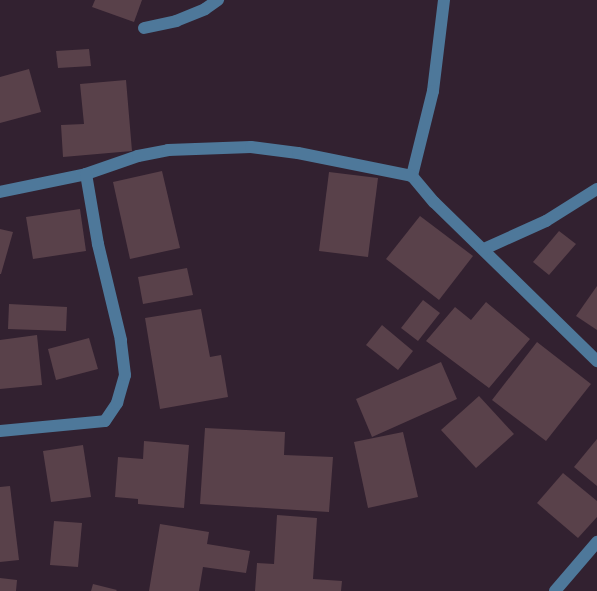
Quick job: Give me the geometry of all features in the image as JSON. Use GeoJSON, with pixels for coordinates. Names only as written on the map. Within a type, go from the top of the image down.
{"type":"FeatureCollection","features":[{"type":"Feature","properties":{"kind":"street"},"geometry":{"type":"LineString","coordinates":[[144,28],[176,21],[205,9],[218,0]]}},
{"type":"Feature","properties":{"kind":"street"},"geometry":{"type":"LineString","coordinates":[[412,176],[433,91],[444,0]]}},
{"type":"Feature","properties":{"kind":"street"},"geometry":{"type":"LineString","coordinates":[[0,192],[86,174],[138,156],[168,150],[251,147],[298,152],[412,176],[597,361]]}},
{"type":"Feature","properties":{"kind":"street"},"geometry":{"type":"LineString","coordinates":[[0,431],[105,421],[117,403],[125,375],[121,340],[98,244],[86,174]]}},
{"type":"Feature","properties":{"kind":"street"},"geometry":{"type":"LineString","coordinates":[[484,249],[546,221],[597,189]]}},
{"type":"Feature","properties":{"kind":"street"},"geometry":{"type":"LineString","coordinates":[[554,591],[597,542]]}},
{"type":"Feature","properties":{"kind":"building"},"geometry":{"type":"Polygon","coordinates":[[[95,0],[142,0],[134,22],[92,7],[95,0]]]}},
{"type":"Feature","properties":{"kind":"building"},"geometry":{"type":"Polygon","coordinates":[[[89,49],[91,66],[58,68],[56,51],[89,49]]]}},
{"type":"Feature","properties":{"kind":"building"},"geometry":{"type":"Polygon","coordinates":[[[29,69],[41,112],[0,123],[0,77],[29,69]]]}},
{"type":"Feature","properties":{"kind":"building"},"geometry":{"type":"Polygon","coordinates":[[[126,80],[132,151],[63,157],[61,125],[84,124],[80,84],[126,80]]]}},
{"type":"Feature","properties":{"kind":"building"},"geometry":{"type":"Polygon","coordinates":[[[162,171],[180,248],[130,259],[113,182],[162,171]]]}},
{"type":"Feature","properties":{"kind":"building"},"geometry":{"type":"Polygon","coordinates":[[[329,172],[378,178],[368,257],[319,251],[329,172]]]}},
{"type":"Feature","properties":{"kind":"building"},"geometry":{"type":"Polygon","coordinates":[[[80,209],[86,251],[33,259],[26,217],[80,209]]]}},
{"type":"Feature","properties":{"kind":"building"},"geometry":{"type":"Polygon","coordinates":[[[420,216],[473,256],[439,300],[386,259],[420,216]]]}},
{"type":"Feature","properties":{"kind":"building"},"geometry":{"type":"Polygon","coordinates":[[[0,229],[13,232],[1,274],[0,274],[0,229]]]}},
{"type":"Feature","properties":{"kind":"building"},"geometry":{"type":"Polygon","coordinates":[[[559,231],[576,244],[549,275],[533,262],[559,231]]]}},
{"type":"Feature","properties":{"kind":"building"},"geometry":{"type":"Polygon","coordinates":[[[187,268],[193,295],[143,304],[138,277],[187,268]]]}},
{"type":"Feature","properties":{"kind":"building"},"geometry":{"type":"Polygon","coordinates":[[[597,286],[597,330],[576,316],[597,286]]]}},
{"type":"Feature","properties":{"kind":"building"},"geometry":{"type":"Polygon","coordinates":[[[423,300],[440,313],[418,341],[401,328],[423,300]]]}},
{"type":"Feature","properties":{"kind":"building"},"geometry":{"type":"Polygon","coordinates":[[[486,302],[530,339],[489,388],[426,341],[455,307],[471,320],[486,302]]]}},
{"type":"Feature","properties":{"kind":"building"},"geometry":{"type":"Polygon","coordinates":[[[9,304],[67,307],[66,331],[8,329],[9,304]]]}},
{"type":"Feature","properties":{"kind":"building"},"geometry":{"type":"Polygon","coordinates":[[[201,309],[210,357],[221,355],[228,397],[160,409],[145,318],[201,309]]]}},
{"type":"Feature","properties":{"kind":"building"},"geometry":{"type":"Polygon","coordinates":[[[382,325],[413,351],[398,370],[366,345],[382,325]]]}},
{"type":"Feature","properties":{"kind":"building"},"geometry":{"type":"Polygon","coordinates":[[[37,335],[42,385],[0,389],[0,340],[37,335]]]}},
{"type":"Feature","properties":{"kind":"building"},"geometry":{"type":"Polygon","coordinates":[[[89,338],[98,369],[56,380],[48,349],[89,338]]]}},
{"type":"Feature","properties":{"kind":"building"},"geometry":{"type":"Polygon","coordinates":[[[537,342],[591,384],[546,441],[492,400],[537,342]]]}},
{"type":"Feature","properties":{"kind":"building"},"geometry":{"type":"Polygon","coordinates":[[[441,362],[457,399],[372,437],[356,399],[441,362]]]}},
{"type":"Feature","properties":{"kind":"building"},"geometry":{"type":"Polygon","coordinates":[[[479,396],[514,434],[476,468],[441,430],[479,396]]]}},
{"type":"Feature","properties":{"kind":"building"},"geometry":{"type":"Polygon","coordinates":[[[205,428],[285,432],[284,455],[333,457],[329,512],[200,504],[205,428]]]}},
{"type":"Feature","properties":{"kind":"building"},"geometry":{"type":"Polygon","coordinates":[[[403,432],[418,497],[368,508],[354,442],[403,432]]]}},
{"type":"Feature","properties":{"kind":"building"},"geometry":{"type":"Polygon","coordinates":[[[597,439],[597,486],[574,467],[597,439]]]}},
{"type":"Feature","properties":{"kind":"building"},"geometry":{"type":"Polygon","coordinates":[[[144,441],[189,445],[184,508],[138,504],[138,499],[115,497],[118,457],[143,459],[144,441]]]}},
{"type":"Feature","properties":{"kind":"building"},"geometry":{"type":"Polygon","coordinates":[[[83,445],[91,497],[51,502],[43,451],[83,445]]]}},
{"type":"Feature","properties":{"kind":"building"},"geometry":{"type":"Polygon","coordinates":[[[563,473],[597,501],[597,517],[578,538],[537,503],[563,473]]]}},
{"type":"Feature","properties":{"kind":"building"},"geometry":{"type":"Polygon","coordinates":[[[10,486],[19,560],[0,562],[0,487],[10,486]]]}},
{"type":"Feature","properties":{"kind":"building"},"geometry":{"type":"Polygon","coordinates":[[[277,515],[317,518],[313,579],[342,581],[341,591],[255,591],[257,563],[274,564],[277,515]]]}},
{"type":"Feature","properties":{"kind":"building"},"geometry":{"type":"Polygon","coordinates":[[[54,521],[82,523],[78,567],[50,565],[54,521]]]}},
{"type":"Feature","properties":{"kind":"building"},"geometry":{"type":"Polygon","coordinates":[[[160,524],[209,532],[207,544],[250,551],[246,573],[203,567],[199,591],[149,591],[160,524]]]}},
{"type":"Feature","properties":{"kind":"building"},"geometry":{"type":"Polygon","coordinates":[[[0,578],[17,580],[16,591],[0,591],[0,578]]]}},
{"type":"Feature","properties":{"kind":"building"},"geometry":{"type":"Polygon","coordinates":[[[93,584],[117,590],[91,591],[93,584]]]}}]}
